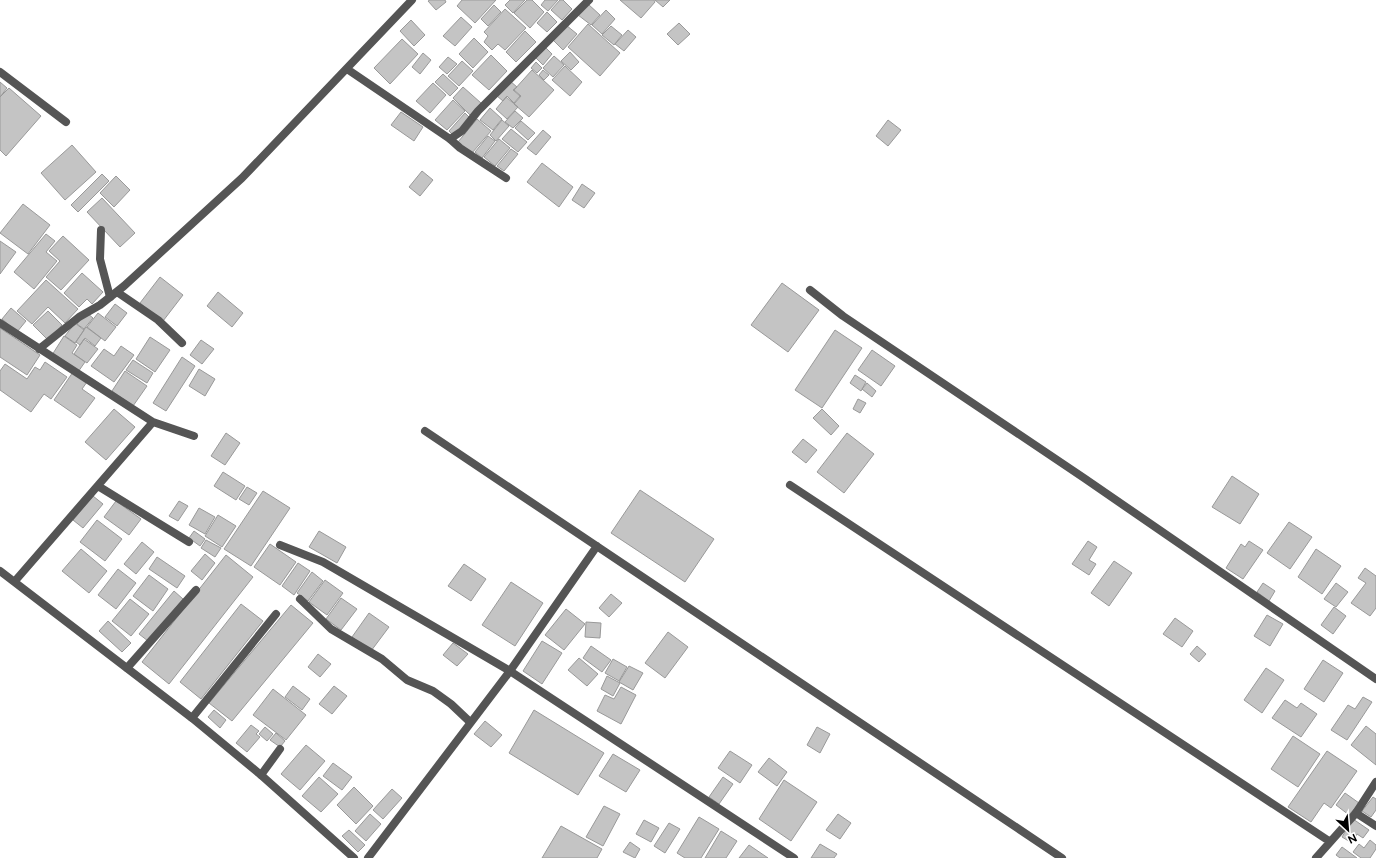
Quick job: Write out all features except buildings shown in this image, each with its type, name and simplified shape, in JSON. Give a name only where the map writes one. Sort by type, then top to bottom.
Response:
[{"type":"street","points":[[39,349],[79,317],[114,294],[242,178],[412,0]]},
{"type":"street","points":[[450,140],[462,131],[478,111],[589,0]]},
{"type":"street","points":[[347,69],[460,148],[506,178]]},
{"type":"street","points":[[0,72],[66,122]]},
{"type":"street","points":[[101,230],[100,260],[114,294],[158,320],[182,343]]},
{"type":"street","points":[[810,290],[843,316],[1084,478],[1376,679]]},
{"type":"street","points":[[0,323],[153,422],[194,436]]},
{"type":"street","points":[[15,581],[153,422]]},
{"type":"street","points":[[425,431],[1062,858]]},
{"type":"street","points":[[790,485],[1329,842]]},
{"type":"street","points":[[98,486],[189,542]]},
{"type":"street","points":[[280,545],[323,562],[510,671],[794,858]]},
{"type":"street","points":[[368,858],[510,671],[597,546]]},
{"type":"street","points":[[0,571],[192,718],[260,775],[354,858]]},
{"type":"street","points":[[127,668],[196,590]]},
{"type":"street","points":[[300,599],[331,629],[382,659],[408,680],[433,691],[451,704],[470,722]]},
{"type":"street","points":[[192,718],[276,614]]},
{"type":"street","points":[[260,775],[280,749]]},
{"type":"street","points":[[1319,857],[1329,842],[1356,813],[1376,782]]},
{"type":"street","points":[[1356,813],[1376,826]]}]
